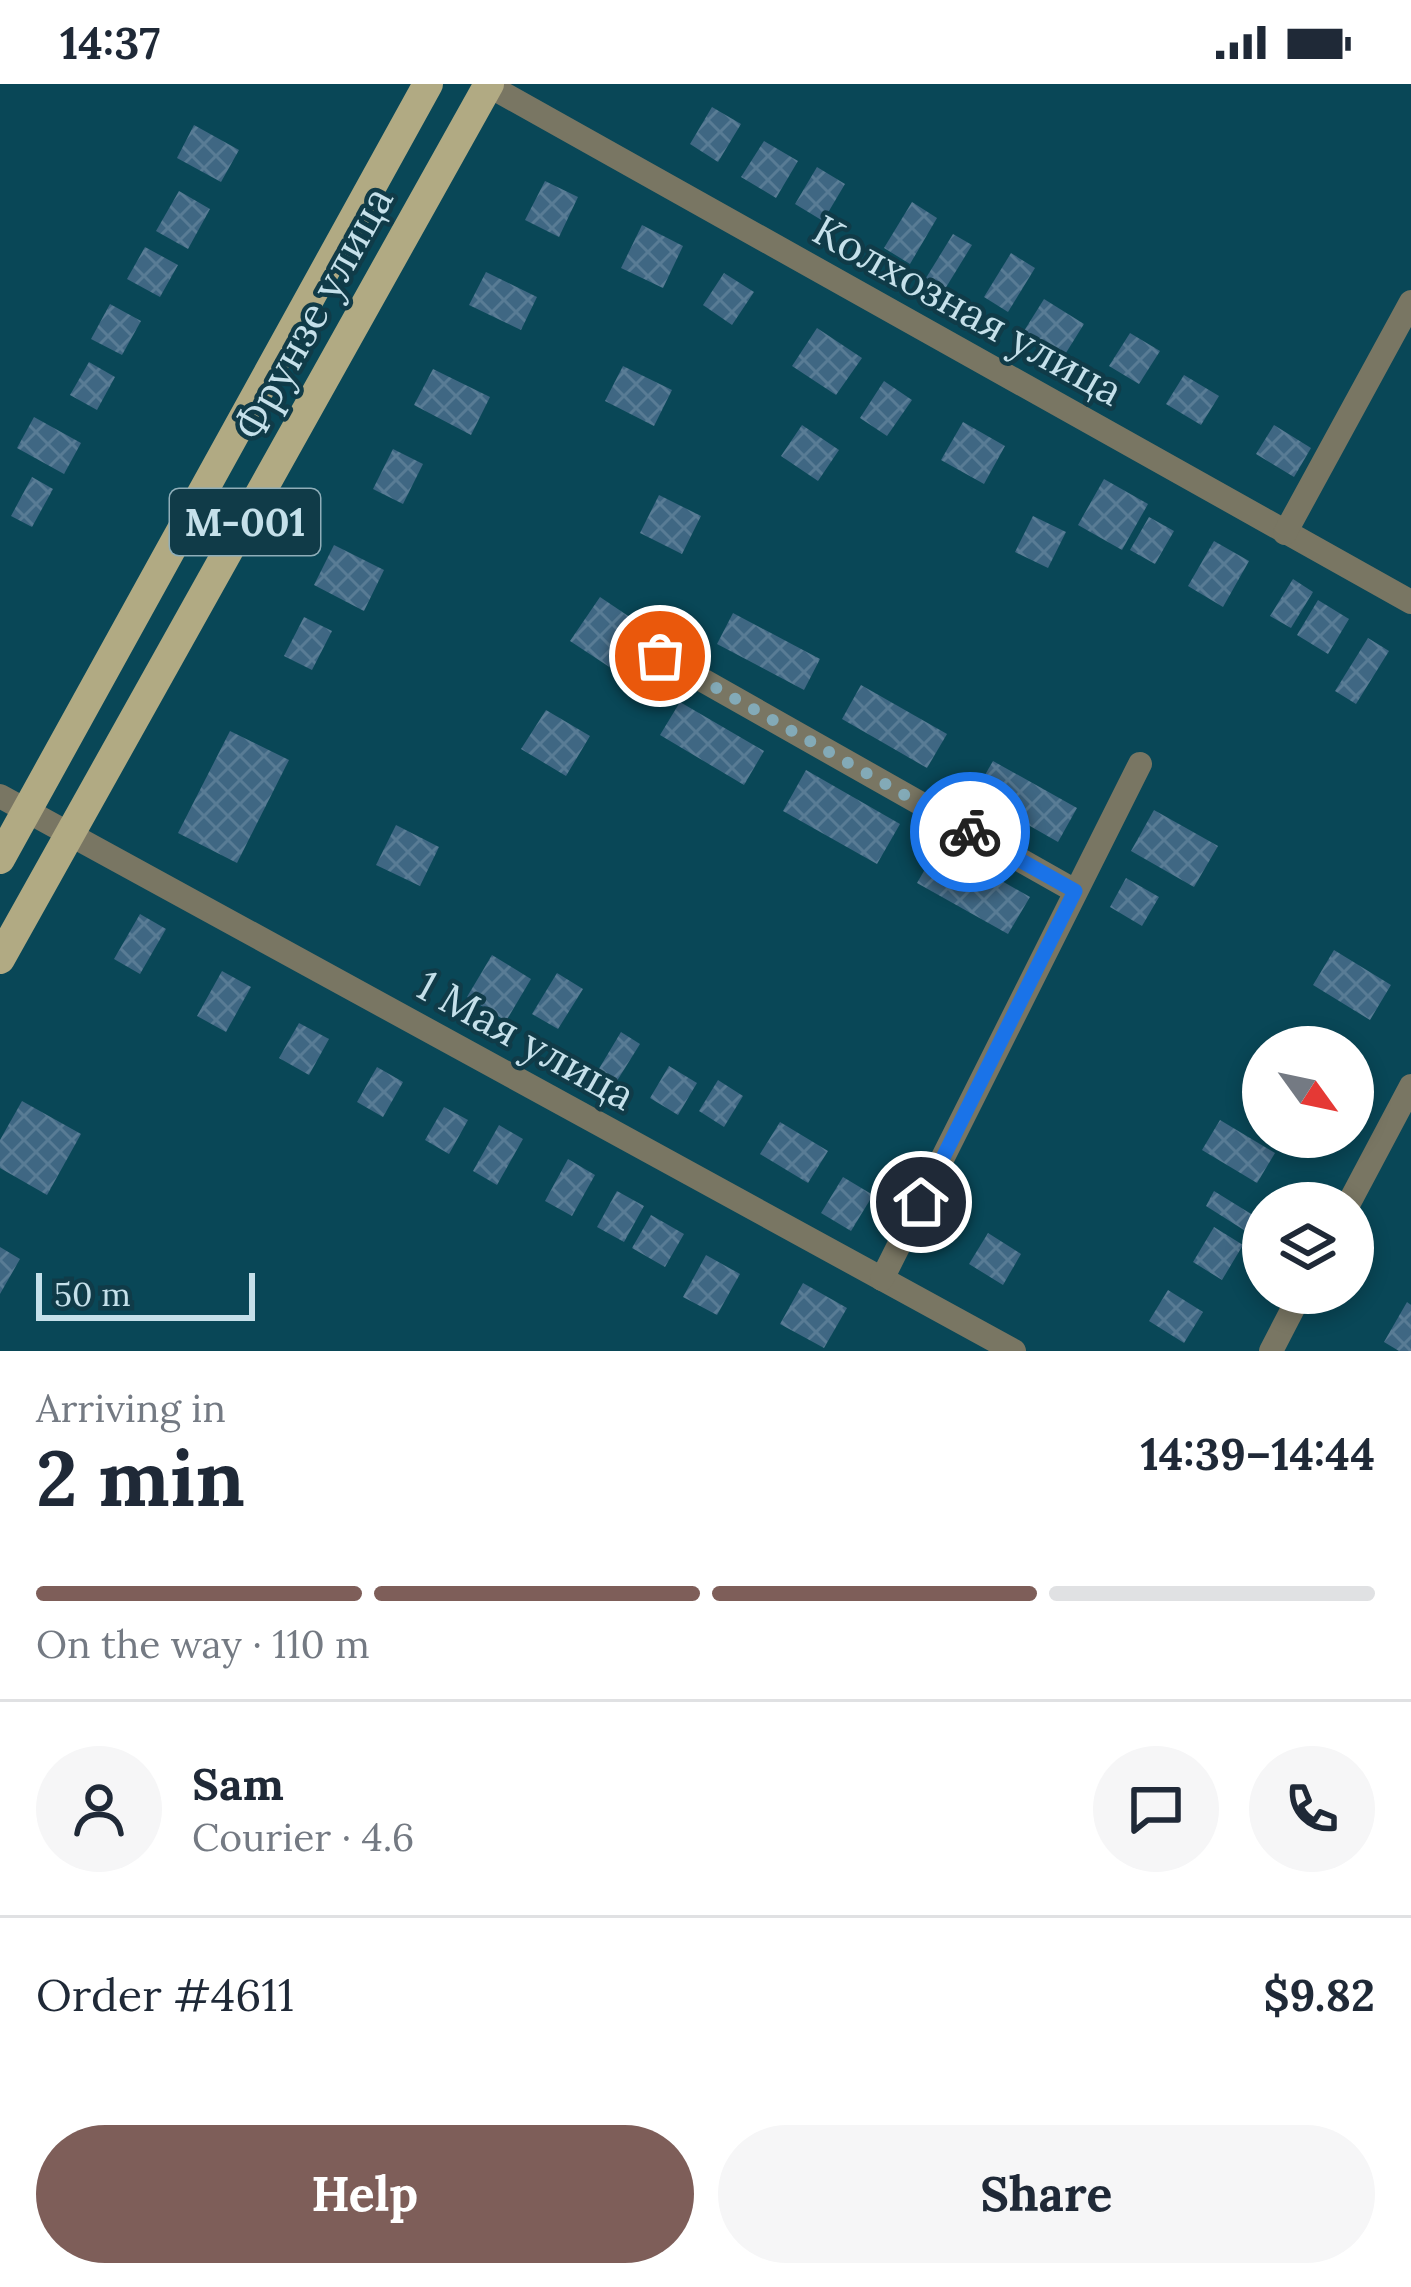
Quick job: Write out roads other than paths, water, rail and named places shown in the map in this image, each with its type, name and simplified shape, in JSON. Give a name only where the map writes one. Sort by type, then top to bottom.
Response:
[{"type":"main road","name":"Фрунзе улица","points":[[0,859],[14,804],[428,84]]},
{"type":"main road","name":"Фрунзе улица","points":[[0,959],[488,84]]},
{"type":"street","name":"Колхозная улица","points":[[488,84],[1411,602]]},
{"type":"street","points":[[1285,532],[1411,302]]},
{"type":"street","points":[[660,656],[1075,891]]},
{"type":"street","points":[[882,1279],[1140,764]]},
{"type":"street","name":"1 Мая улица","points":[[14,804],[1014,1351]]},
{"type":"street","points":[[1360,1182],[1411,1086]]},
{"type":"street","points":[[1271,1351],[1290,1314]]}]
